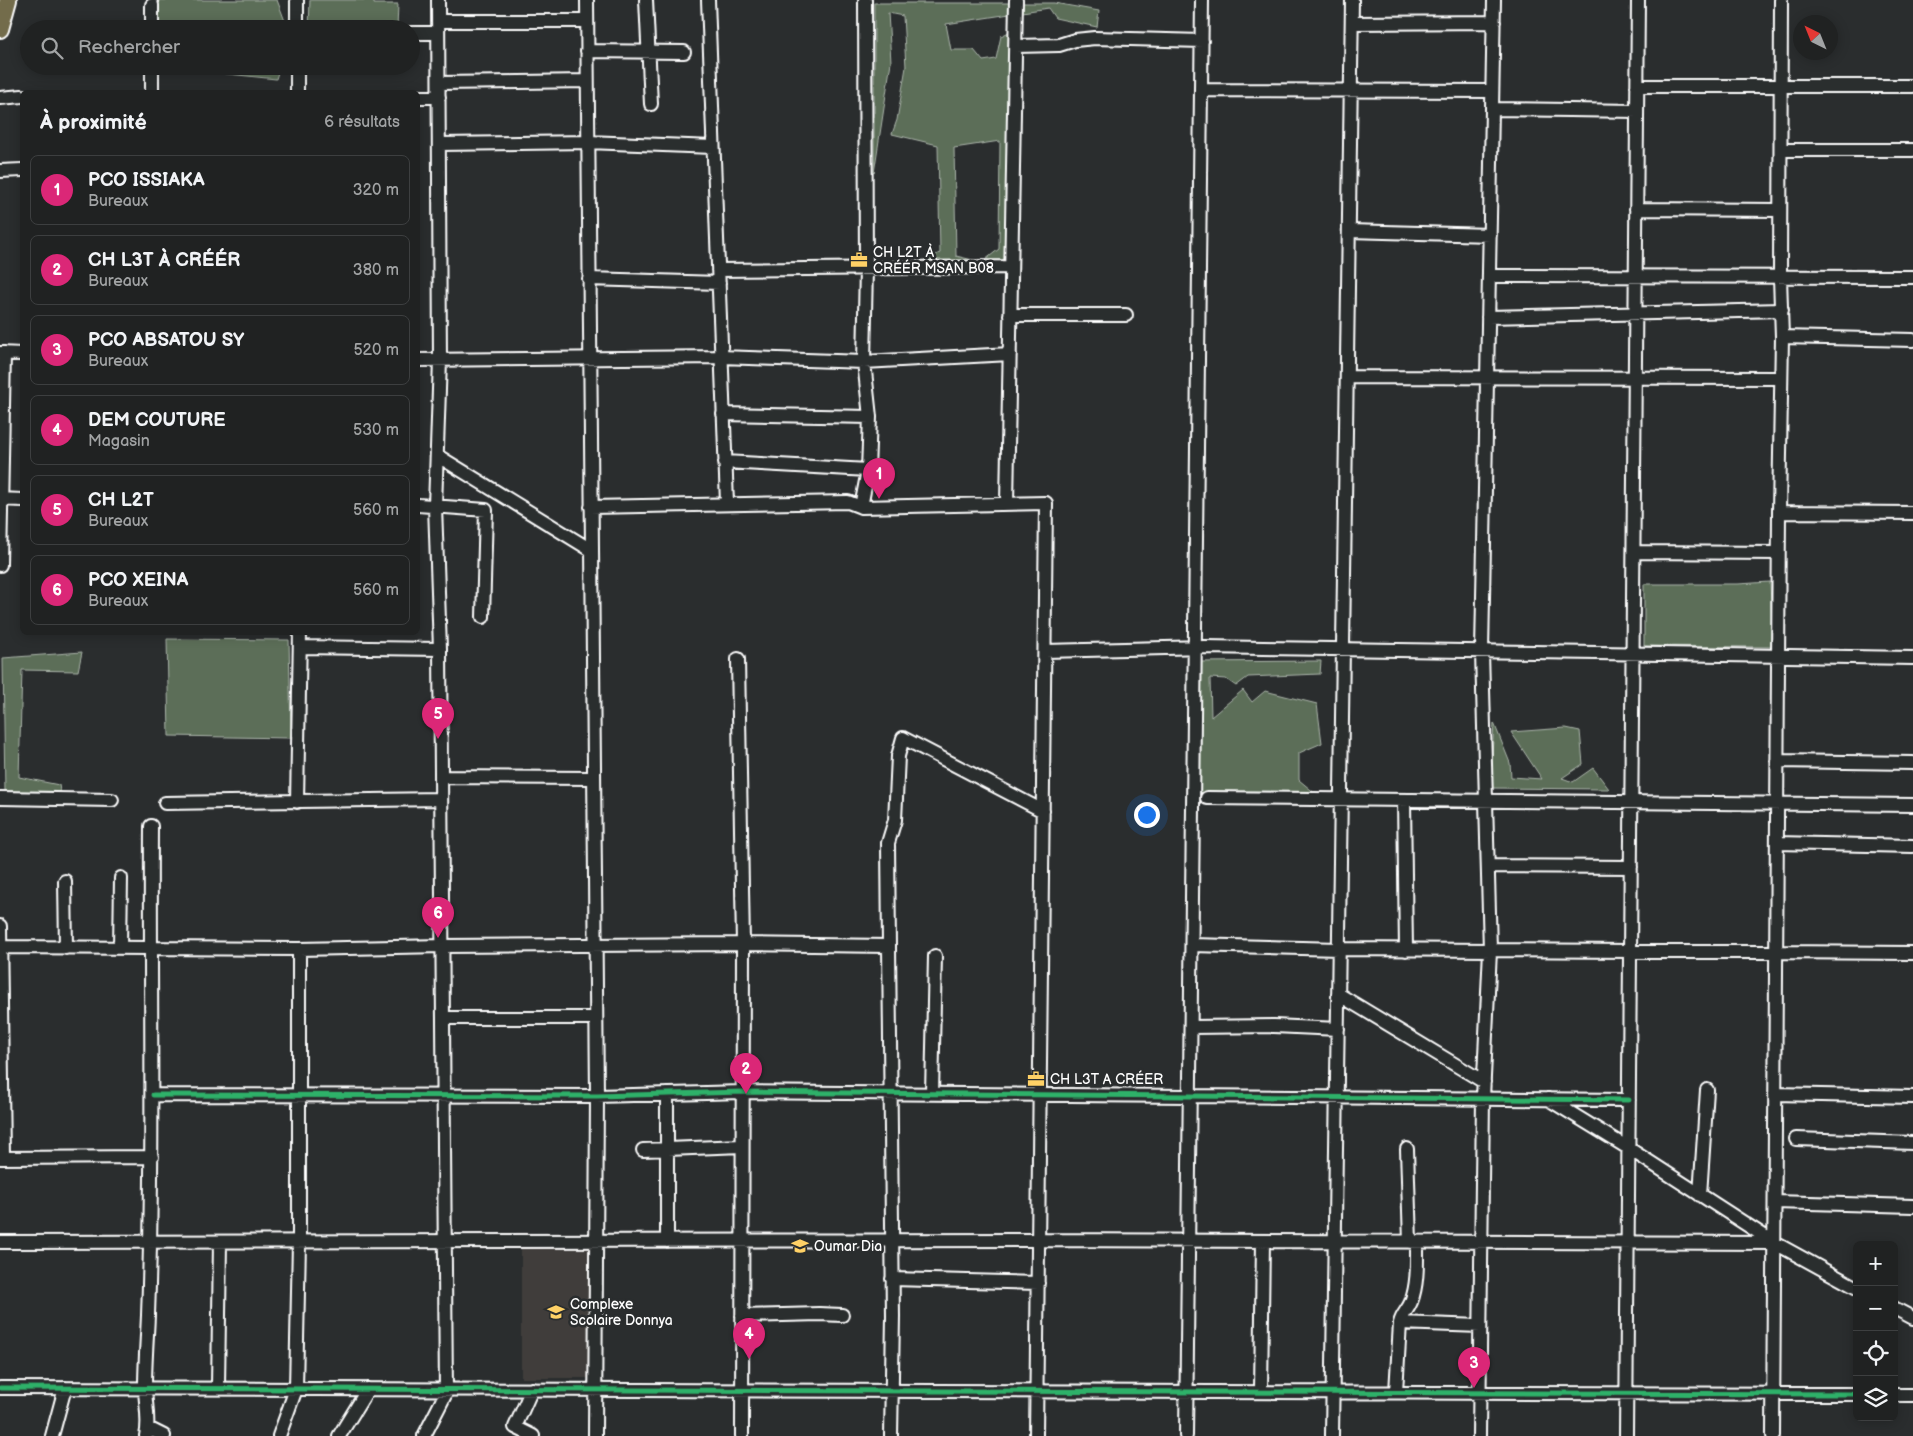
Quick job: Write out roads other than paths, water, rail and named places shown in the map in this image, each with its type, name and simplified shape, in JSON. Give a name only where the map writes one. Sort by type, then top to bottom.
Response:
[{"type":"main road","points":[[0,30],[8,0]]},
{"type":"street","points":[[297,0],[297,20]]},
{"type":"street","points":[[425,1435],[446,1393],[440,649],[435,506],[440,360],[438,0]]},
{"type":"street","points":[[587,0],[596,1018],[595,1436]]},
{"type":"street","points":[[646,0],[651,104]]},
{"type":"street","points":[[708,0],[727,503]]},
{"type":"street","points":[[861,507],[868,470],[870,417],[864,362],[866,268],[864,0]]},
{"type":"street","points":[[1007,504],[1016,0]]},
{"type":"street","points":[[1186,1436],[1202,0]]},
{"type":"street","points":[[1332,1436],[1352,0]]},
{"type":"street","points":[[1479,1436],[1483,1098],[1490,950],[1482,652],[1494,0]]},
{"type":"street","points":[[1626,1436],[1638,0]]},
{"type":"street","points":[[1774,1436],[1778,512],[1782,338],[1780,277],[1781,0]]},
{"type":"street","points":[[152,5],[152,20]]},
{"type":"street","points":[[420,31],[438,27],[587,22]]},
{"type":"street","points":[[1352,23],[1494,22]]},
{"type":"street","points":[[1016,46],[1059,45],[1075,40],[1095,38],[1202,41]]},
{"type":"street","points":[[587,51],[684,52]]},
{"type":"street","points":[[152,75],[152,90]]},
{"type":"street","points":[[296,90],[297,75]]},
{"type":"street","points":[[438,83],[588,81]]},
{"type":"street","points":[[1638,86],[1913,86]]},
{"type":"street","points":[[1201,90],[1492,92]]},
{"type":"street","points":[[0,98],[20,96]]},
{"type":"street","points":[[420,97],[439,97]]},
{"type":"street","points":[[1492,109],[1637,111]]},
{"type":"street","points":[[439,144],[588,142],[713,147]]},
{"type":"street","points":[[1781,150],[1913,150]]},
{"type":"street","points":[[0,171],[20,170]]},
{"type":"street","points":[[1636,209],[1780,210]]},
{"type":"street","points":[[1349,231],[1490,235]]},
{"type":"street","points":[[718,270],[1011,267]]},
{"type":"street","points":[[1489,276],[1913,277]]},
{"type":"street","points":[[589,279],[718,283]]},
{"type":"street","points":[[1488,317],[1782,310]]},
{"type":"street","points":[[1010,315],[1126,315]]},
{"type":"street","points":[[1782,338],[1913,340]]},
{"type":"street","points":[[0,565],[2,353],[20,354]]},
{"type":"street","points":[[420,360],[721,357],[864,362],[1010,354]]},
{"type":"street","points":[[1347,377],[1780,378]]},
{"type":"street","points":[[723,414],[870,417]]},
{"type":"street","points":[[438,456],[591,550]]},
{"type":"street","points":[[725,462],[868,470]]},
{"type":"street","points":[[1,499],[20,500]]},
{"type":"street","points":[[591,507],[727,503],[848,502],[861,507],[1046,503],[1036,1436]]},
{"type":"street","points":[[420,505],[486,510],[483,618]]},
{"type":"street","points":[[1778,512],[1913,513]]},
{"type":"street","points":[[1634,552],[1778,552]]},
{"type":"street","points":[[297,802],[300,635]]},
{"type":"street","points":[[300,646],[440,649]]},
{"type":"street","points":[[1045,651],[1195,648],[1913,658]]},
{"type":"street","points":[[738,660],[743,944],[742,1436]]},
{"type":"street","points":[[891,1436],[892,1241],[888,843],[895,820],[898,756],[904,738],[1042,812]]},
{"type":"street","points":[[1777,761],[1913,763]]},
{"type":"street","points":[[441,778],[594,778]]},
{"type":"street","points":[[0,798],[112,800]]},
{"type":"street","points":[[1207,798],[1913,805]]},
{"type":"street","points":[[165,803],[441,799]]},
{"type":"street","points":[[1404,800],[1406,950]]},
{"type":"street","points":[[151,826],[150,948],[153,1095],[151,1242],[145,1388],[147,1432],[164,1436]]},
{"type":"street","points":[[1777,843],[1913,846]]},
{"type":"street","points":[[1488,866],[1631,866]]},
{"type":"street","points":[[120,948],[121,878]]},
{"type":"street","points":[[65,881],[66,948]]},
{"type":"street","points":[[0,926],[2,1158],[152,1157]]},
{"type":"street","points":[[0,947],[299,949],[743,944],[889,946]]},
{"type":"street","points":[[1192,945],[1406,950],[1913,953]]},
{"type":"street","points":[[279,1436],[296,1389],[299,1242],[299,949]]},
{"type":"street","points":[[932,1094],[934,956]]},
{"type":"street","points":[[1338,994],[1484,1082]]},
{"type":"street","points":[[443,1018],[596,1018]]},
{"type":"street","points":[[1191,1027],[1274,1026],[1338,1029]]},
{"type":"street","points":[[1700,1195],[1707,1090]]},
{"type":"street","points":[[153,1095],[596,1096],[742,1092],[1629,1100]]},
{"type":"street","points":[[667,1094],[667,1241]]},
{"type":"street","points":[[1775,1094],[1913,1097]]},
{"type":"street","points":[[1548,1099],[1628,1148],[1774,1243],[1853,1286]]},
{"type":"street","points":[[1796,1140],[1913,1143]]},
{"type":"street","points":[[642,1150],[742,1146]]},
{"type":"street","points":[[1396,1392],[1400,1323],[1404,1312],[1410,1304],[1414,1289],[1407,1150]]},
{"type":"street","points":[[1775,1202],[1913,1206]]},
{"type":"street","points":[[0,1242],[1038,1240],[1774,1243]]},
{"type":"street","points":[[1262,1392],[1263,1241]]},
{"type":"street","points":[[218,1388],[220,1242]]},
{"type":"street","points":[[892,1279],[1038,1283]]},
{"type":"street","points":[[1898,1310],[1913,1318]]},
{"type":"street","points":[[742,1316],[842,1315]]},
{"type":"street","points":[[1400,1323],[1480,1326]]},
{"type":"street","points":[[0,1388],[1853,1394]]},
{"type":"street","points":[[52,1436],[65,1388]]},
{"type":"street","points":[[339,1436],[368,1389]]},
{"type":"street","points":[[532,1389],[514,1431],[533,1436]]},
{"type":"street","points":[[1898,1395],[1913,1395]]},
{"type":"place","name":"CH L2T À CRÉÉR MSAN B08","points":[[859,260]]},
{"type":"place","name":"PCO ISSIAKA","points":[[879,499]]},
{"type":"place","name":"CH L2T","points":[[438,739]]},
{"type":"place","name":"PCO XEINA","points":[[438,938]]},
{"type":"place","name":"CH L3T A CRÉER","points":[[1036,1079]]},
{"type":"place","name":"CH L3T À CRÉÉR","points":[[746,1094]]},
{"type":"place","name":"Oumar Dia","points":[[800,1246]]},
{"type":"place","name":"Complexe Scolaire Donnya","points":[[556,1312]]},
{"type":"place","name":"DEM COUTURE","points":[[749,1359]]},
{"type":"place","name":"PCO ABSATOU SY","points":[[1474,1388]]}]
